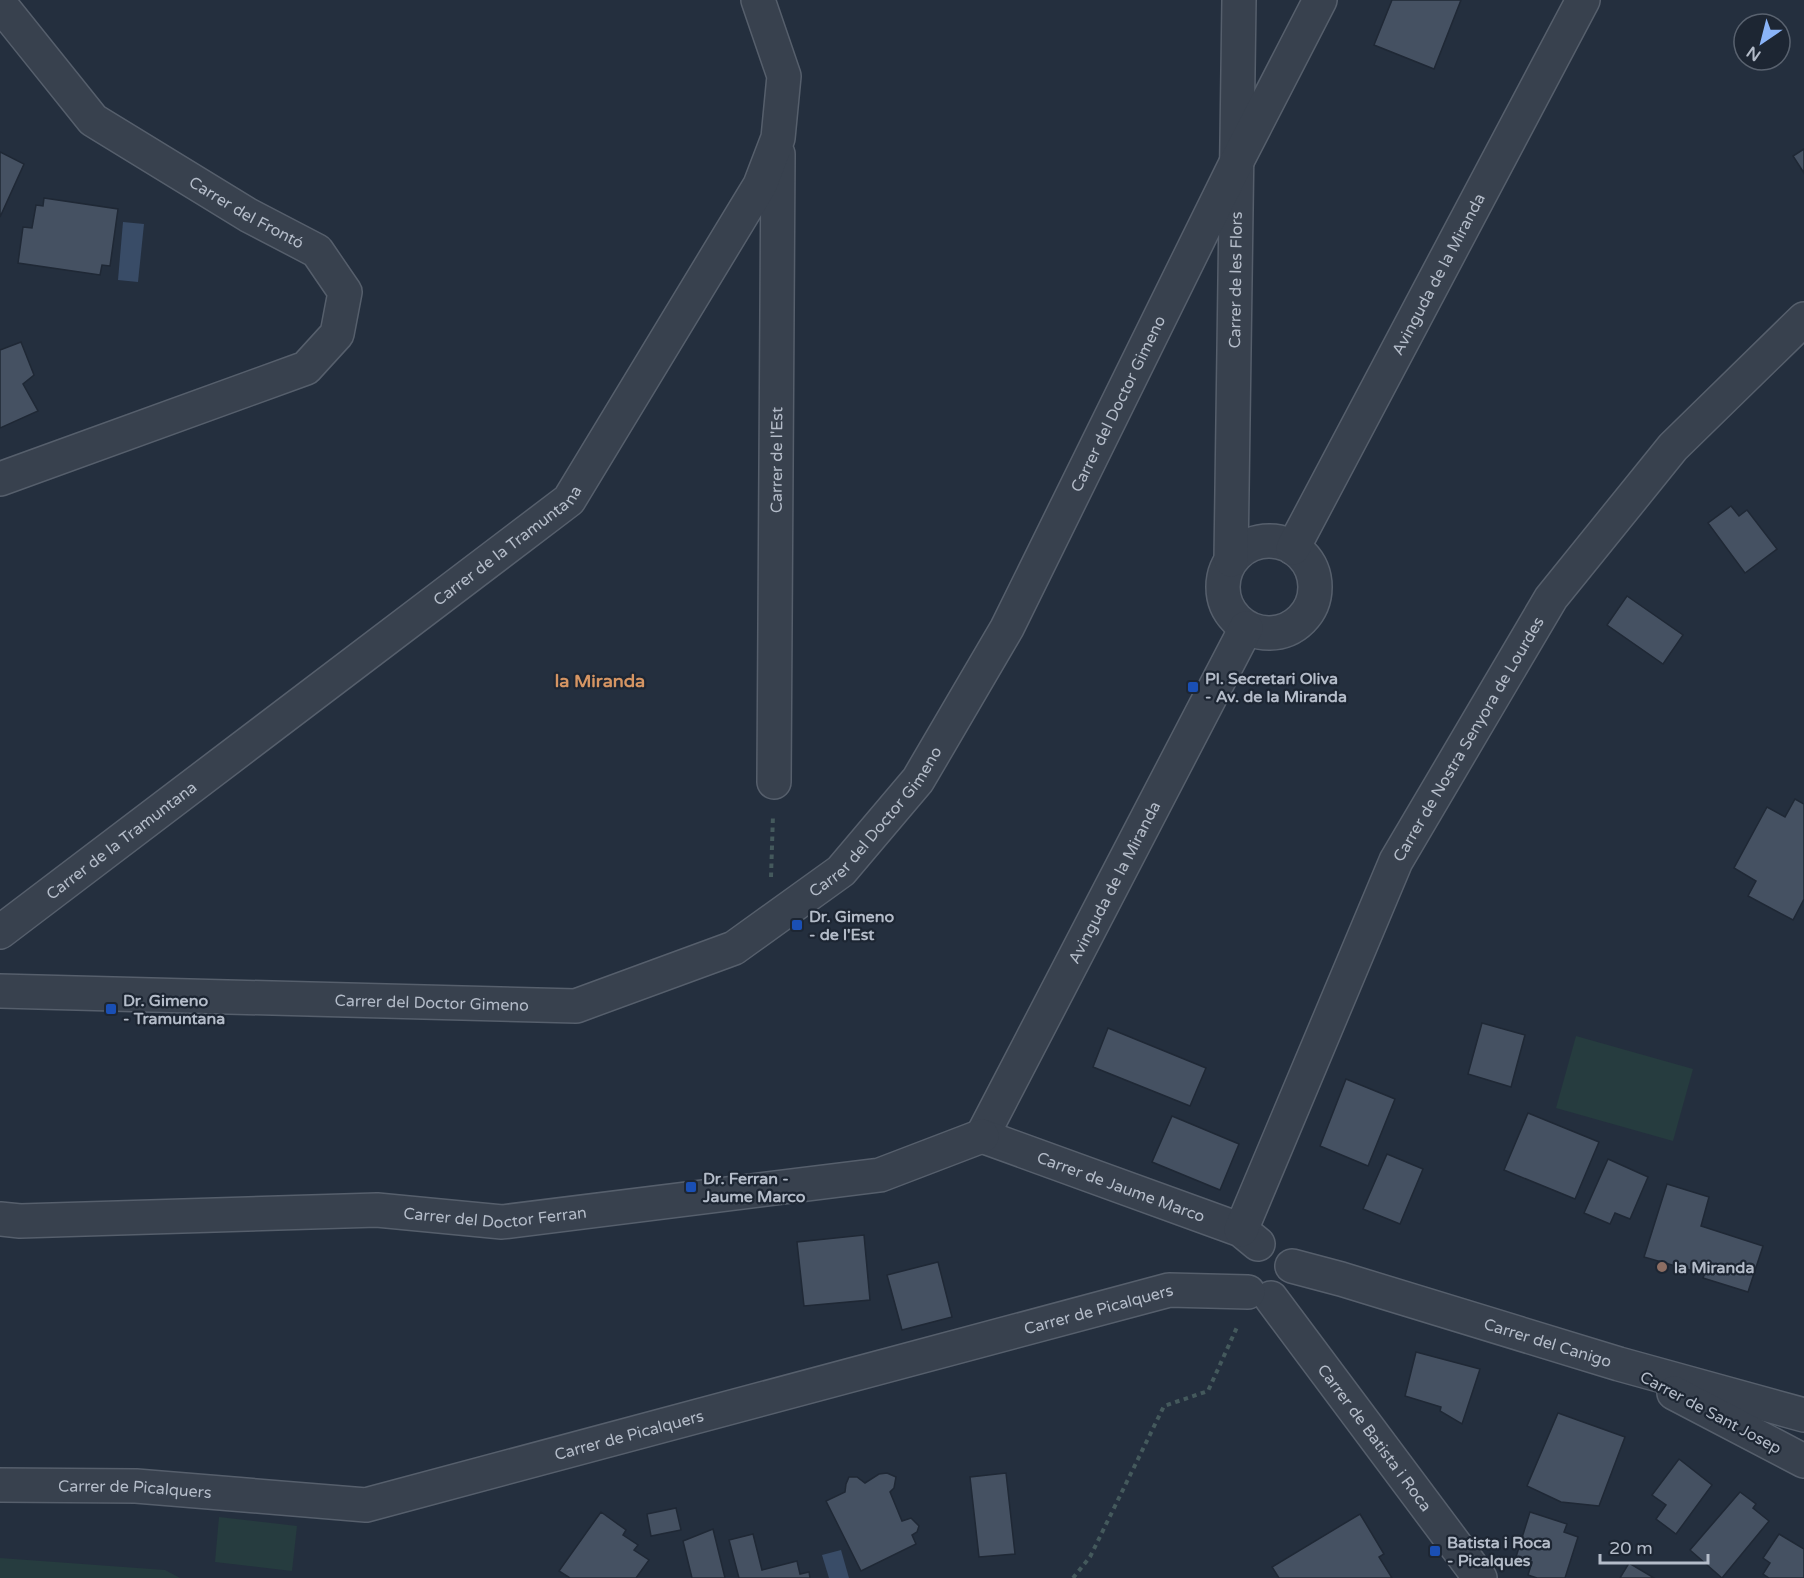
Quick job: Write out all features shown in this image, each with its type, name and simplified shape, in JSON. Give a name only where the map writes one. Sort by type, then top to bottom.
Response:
[{"type":"street","name":"Carrer de la Tramuntana","points":[[0,932],[568,500],[760,185],[778,138],[784,76],[758,0]]},
{"type":"street","name":"Carrer de les Flors","points":[[1231,560],[1239,0]]},
{"type":"street","name":"Carrer del Doctor Gimeno","points":[[0,990],[576,1006],[734,948],[841,871],[918,780],[1007,628],[1236,163],[1320,0]]},
{"type":"street","name":"Avinguda de la Miranda","points":[[1293,548],[1583,0]]},
{"type":"street","name":"Carrer del Frontó","points":[[0,4],[93,120],[248,215],[317,251],[345,292],[337,334],[306,368],[0,479]]},
{"type":"street","name":"Carrer de l'Est","points":[[774,782],[778,138]]},
{"type":"street","name":"Carrer de Nostra Senyora de Lourdes","points":[[1249,1237],[1396,861],[1551,598],[1673,447],[1804,319]]},
{"type":"street","points":[[1260,542],[1279,542],[1293,548],[1309,565],[1315,585],[1313,601],[1305,616],[1293,627],[1280,632],[1263,633],[1246,628],[1233,616],[1225,601],[1224,575],[1231,560],[1246,547],[1260,542]]},
{"type":"street","name":"Avinguda de la Miranda","points":[[982,1136],[1246,628]]},
{"type":"street","name":"Carrer de Jaume Marco","points":[[982,1136],[1249,1237]]},
{"type":"street","name":"Carrer del Doctor Ferran","points":[[0,1219],[20,1221],[377,1210],[502,1221],[880,1175],[982,1136]]},
{"type":"street","points":[[1249,1237],[1286,1252],[1292,1266],[1293,1274],[1288,1287],[1278,1295],[1257,1295],[1242,1286],[1239,1278],[1239,1261],[1244,1254],[1249,1237]]},
{"type":"street","name":"Carrer del Canigo","points":[[1292,1266],[1619,1364],[1804,1414]]},
{"type":"street","name":"Carrer de Picalquers","points":[[0,1485],[136,1486],[366,1505],[1169,1290],[1257,1295]]},
{"type":"street","name":"Carrer de Batista i Roca","points":[[1257,1295],[1480,1578]]},
{"type":"street","name":"Carrer de Sant Josep","points":[[1619,1364],[1804,1461]]},
{"type":"path","points":[[774,782],[778,917]]},
{"type":"path","points":[[1073,1578],[1090,1557],[1164,1406],[1208,1391],[1257,1295]]},
{"type":"green space","points":[[1576,1036],[1693,1069],[1673,1141],[1556,1108]]},
{"type":"green space","points":[[219,1517],[297,1526],[292,1571],[215,1562]]},
{"type":"green space","points":[[0,1558],[165,1570],[180,1578],[0,1578]]},
{"type":"water","points":[[123,222],[144,224],[138,282],[118,280]]},
{"type":"water","points":[[841,1550],[849,1578],[829,1578],[822,1555]]},
{"type":"building","points":[[1392,0],[1461,0],[1434,69],[1374,45]]},
{"type":"building","points":[[1804,149],[1804,173],[1793,156]]},
{"type":"building","points":[[0,152],[24,164],[0,217]]},
{"type":"building","points":[[44,198],[118,209],[110,266],[102,265],[100,275],[18,263],[23,227],[32,228],[36,205],[43,206]]},
{"type":"building","points":[[21,342],[34,375],[23,384],[38,411],[0,428],[0,350]]},
{"type":"building","points":[[1731,506],[1739,516],[1747,510],[1777,549],[1745,573],[1708,523]]},
{"type":"building","points":[[1627,596],[1683,635],[1663,664],[1607,625]]},
{"type":"building","points":[[1795,799],[1804,804],[1804,899],[1793,920],[1748,896],[1756,881],[1734,868],[1767,807],[1785,817]]},
{"type":"building","points":[[1482,1023],[1525,1035],[1511,1087],[1468,1074]]},
{"type":"building","points":[[1108,1028],[1206,1068],[1190,1106],[1093,1067]]},
{"type":"building","points":[[1346,1079],[1395,1099],[1368,1166],[1320,1146]]},
{"type":"building","points":[[1528,1113],[1599,1142],[1575,1199],[1504,1170]]},
{"type":"building","points":[[1172,1116],[1239,1144],[1220,1190],[1152,1162]]},
{"type":"building","points":[[1387,1154],[1423,1169],[1400,1224],[1363,1209]]},
{"type":"building","points":[[1608,1159],[1648,1177],[1630,1219],[1615,1213],[1610,1224],[1584,1213]]},
{"type":"building","points":[[1667,1184],[1709,1197],[1701,1226],[1763,1246],[1748,1292],[1703,1278],[1706,1270],[1694,1266],[1693,1271],[1644,1257]]},
{"type":"building","points":[[864,1235],[870,1300],[804,1306],[797,1242]]},
{"type":"building","points":[[938,1262],[952,1317],[902,1330],[887,1275]]},
{"type":"building","points":[[1416,1352],[1480,1369],[1462,1424],[1440,1411],[1441,1407],[1405,1396]]},
{"type":"building","points":[[1558,1413],[1625,1437],[1599,1506],[1561,1502],[1527,1486]]},
{"type":"building","points":[[1679,1459],[1712,1485],[1676,1534],[1656,1519],[1666,1505],[1652,1495]]},
{"type":"building","points":[[887,1473],[896,1477],[894,1488],[890,1492],[902,1521],[911,1518],[919,1526],[917,1532],[912,1535],[916,1544],[861,1571],[826,1501],[845,1492],[849,1477],[857,1477],[865,1483],[879,1474]]},
{"type":"building","points":[[1006,1473],[1015,1554],[979,1557],[970,1477]]},
{"type":"building","points":[[1740,1492],[1756,1504],[1753,1508],[1769,1521],[1722,1578],[1690,1550]]},
{"type":"building","points":[[676,1508],[681,1530],[651,1536],[647,1514]]},
{"type":"building","points":[[601,1512],[626,1530],[623,1535],[638,1545],[634,1550],[649,1560],[636,1578],[570,1578],[559,1571]]},
{"type":"building","points":[[1530,1512],[1567,1524],[1564,1532],[1578,1537],[1565,1578],[1537,1578],[1528,1575],[1532,1562],[1516,1557]]},
{"type":"building","points":[[1360,1514],[1384,1554],[1379,1557],[1392,1578],[1279,1578],[1272,1567]]},
{"type":"building","points":[[713,1529],[725,1578],[692,1578],[683,1541]]},
{"type":"building","points":[[753,1534],[762,1570],[797,1561],[800,1574],[809,1572],[810,1578],[739,1578],[729,1540]]},
{"type":"building","points":[[1779,1534],[1804,1549],[1804,1578],[1769,1578],[1763,1574],[1770,1563],[1763,1558]]},
{"type":"building","points":[[1629,1563],[1654,1578],[1620,1578]]},
{"type":"place","name":"Pl. Secretari Oliva - Av. de la Miranda","points":[[1193,687]]},
{"type":"place","name":"Dr. Gimeno - de l'Est","points":[[797,925]]},
{"type":"place","name":"Dr. Gimeno - Tramuntana","points":[[111,1009]]},
{"type":"place","name":"Dr. Ferran - Jaume Marco","points":[[691,1187]]},
{"type":"place","name":"la Miranda","points":[[1662,1267]]},
{"type":"place","name":"Batista i Roca - Picalques","points":[[1435,1551]]},
{"type":"district","name":"la Miranda","points":[[600,681]]}]
